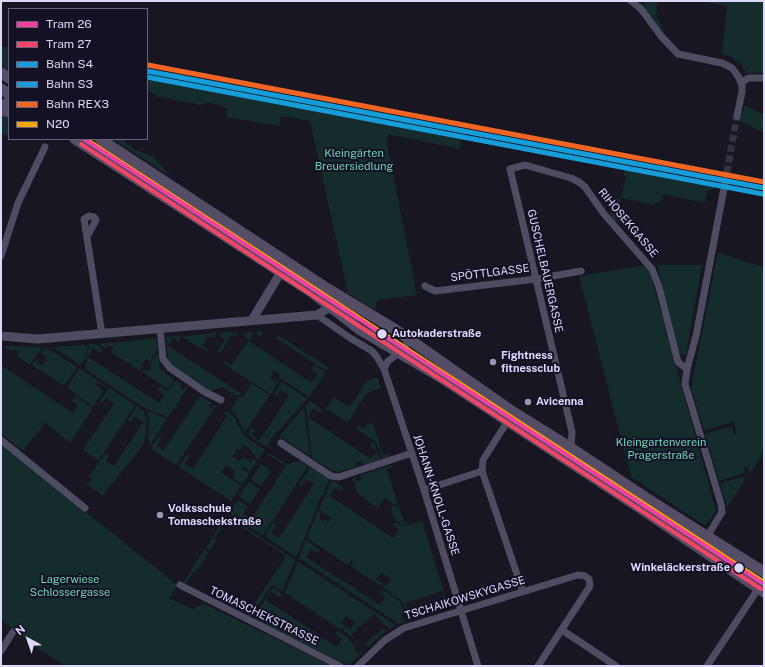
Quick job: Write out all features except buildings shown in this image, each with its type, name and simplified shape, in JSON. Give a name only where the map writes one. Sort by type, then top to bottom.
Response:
[{"type":"main road","points":[[77,140],[284,268],[338,295],[410,340],[513,412],[764,572]]},
{"type":"main road","points":[[101,140],[284,268],[330,307],[359,329],[442,378],[640,508],[698,548],[762,587]]},
{"type":"main road","points":[[698,548],[707,537]]},
{"type":"street","points":[[631,1],[641,9],[661,36],[678,54],[727,65],[735,72],[741,82],[742,92],[737,116]]},
{"type":"street","points":[[741,82],[749,78],[764,78]]},
{"type":"street","points":[[1,256],[18,203],[46,147]]},
{"type":"street","name":"RIHOSEKGASSE","points":[[510,169],[525,165],[571,178],[585,187],[604,214],[652,269],[659,287],[678,362],[687,368]]},
{"type":"street","name":"GUSCHELBAUERGASSE","points":[[510,169],[573,435],[571,448]]},
{"type":"street","points":[[707,537],[722,512],[722,508],[685,384],[687,368],[696,336],[725,183]]},
{"type":"street","points":[[87,237],[102,334]]},
{"type":"street","points":[[252,320],[284,268]]},
{"type":"street","name":"SPÖTTLGASSE","points":[[425,286],[435,291],[536,279],[581,271]]},
{"type":"street","points":[[1,336],[38,339],[317,315],[330,307],[338,295]]},
{"type":"street","name":"JOHANN-KNOLL-GASSE","points":[[317,315],[372,351],[384,369],[424,490],[478,666]]},
{"type":"street","points":[[160,329],[163,359],[170,368],[205,392],[221,400]]},
{"type":"street","points":[[384,369],[388,361],[399,353],[410,340]]},
{"type":"street","points":[[513,412],[483,460],[482,471],[523,592]]},
{"type":"street","points":[[1,440],[85,508]]},
{"type":"street","points":[[281,443],[331,476],[339,477],[412,453]]},
{"type":"street","points":[[424,490],[482,471]]},
{"type":"street","name":"TSCHAIKOWSKYGASSE","points":[[358,666],[385,640],[404,628],[461,612],[578,575],[585,576],[589,579],[590,586],[562,630]]},
{"type":"street","name":"TOMASCHEKSTRASSE","points":[[180,585],[340,666]]},
{"type":"street","points":[[706,666],[762,587]]},
{"type":"street","points":[[538,666],[562,630],[616,666]]},
{"type":"street","points":[[1,651],[13,632]]},
{"type":"green space","points":[[645,1],[658,1],[656,16],[664,32],[663,35],[644,9]]},
{"type":"green space","points":[[700,1],[764,1],[764,73],[747,73],[740,63],[730,56],[722,54],[727,6]]},
{"type":"green space","points":[[1,46],[8,47],[8,70],[1,65]]},
{"type":"green space","name":"Kleingärten Breuersiedlung","points":[[148,74],[431,128],[461,138],[460,149],[388,134],[387,144],[417,295],[378,300],[375,310],[348,293],[310,121],[281,116],[279,126],[226,117],[227,108],[208,102],[201,105],[159,97],[148,91]]},
{"type":"green space","points":[[745,105],[764,115],[764,133],[728,115],[741,117]]},
{"type":"green space","points":[[1,117],[8,117],[8,136],[1,134]]},
{"type":"green space","points":[[115,140],[123,140],[136,150],[153,156],[171,177]]},
{"type":"green space","points":[[625,169],[708,184],[718,183],[714,189],[707,191],[705,203],[663,194],[662,200],[653,204],[621,198],[626,177],[624,176]]},
{"type":"green space","points":[[605,199],[621,199],[615,224]]},
{"type":"green space","points":[[718,252],[764,267],[764,452],[750,474],[748,467],[744,468],[745,473],[719,481],[705,434],[732,427],[734,435],[737,434],[733,420],[730,423],[704,430],[691,388]]},
{"type":"green space","name":"Kleingartenverein Pragerstraße","points":[[646,265],[651,276],[716,511],[707,524],[704,525],[631,477],[579,276]]},
{"type":"green space","points":[[657,265],[702,265],[686,354],[679,354]]},
{"type":"green space","points":[[262,331],[263,333],[261,337],[254,332],[249,341],[312,383],[318,374],[312,370],[314,365],[325,372],[309,397],[279,378],[280,375],[274,370],[271,372],[273,374],[270,378],[276,382],[278,379],[279,381],[271,394],[224,364],[225,361],[231,365],[249,340],[242,333]]},
{"type":"green space","points":[[217,332],[213,338],[209,336],[202,346],[208,349],[207,352],[182,337]]},
{"type":"green space","points":[[221,332],[238,333],[236,337],[232,335],[220,353],[217,351],[225,340],[219,335]]},
{"type":"green space","points":[[179,336],[181,338],[179,342],[173,338],[168,346],[242,394],[237,396],[222,387],[210,391],[171,366],[168,360],[166,337]]},
{"type":"green space","points":[[279,336],[325,365],[328,368],[326,371],[277,339]]},
{"type":"green space","points":[[156,338],[158,350],[150,361],[147,359],[144,361],[140,371],[111,352],[114,348],[108,345],[106,349],[100,344]]},
{"type":"green space","points":[[89,344],[96,344],[103,349],[101,353],[93,348],[88,357],[159,403],[165,395],[157,390],[160,386],[168,391],[176,380],[182,384],[180,387],[184,390],[186,386],[188,387],[168,417],[146,409],[85,369]]},
{"type":"green space","points":[[88,345],[86,358],[80,365],[53,347]]},
{"type":"green space","points":[[3,346],[43,347],[30,365],[17,356],[19,352],[14,349],[12,352]]},
{"type":"green space","points":[[45,347],[77,367],[64,386],[32,365],[36,359],[38,360],[37,362],[42,365],[47,357],[41,353]]},
{"type":"green space","points":[[158,352],[160,369],[174,379],[168,389],[142,372],[144,369],[149,371],[151,367],[149,365]]},
{"type":"green space","points":[[1,365],[73,413],[78,405],[72,401],[75,396],[93,408],[70,443],[45,423],[23,451],[1,433]]},
{"type":"green space","points":[[79,368],[107,387],[106,388],[96,382],[95,384],[104,391],[93,406],[67,388]]},
{"type":"green space","points":[[377,377],[381,388],[367,393],[348,422],[326,409],[333,397],[350,407],[367,380]]},
{"type":"green space","points":[[282,382],[307,399],[271,439],[264,434],[289,395],[281,390],[277,396],[274,394]]},
{"type":"green space","points":[[251,383],[270,395],[245,432],[236,415],[231,410],[238,398],[244,396]]},
{"type":"green space","points":[[109,388],[135,405],[98,460],[83,450],[114,404],[106,398],[102,404],[100,401]]},
{"type":"green space","points":[[199,395],[211,402],[209,406],[212,408],[214,405],[216,406],[176,465],[154,451],[151,447],[159,436],[162,438],[156,446],[164,450]]},
{"type":"green space","points":[[310,401],[322,409],[320,413],[313,408],[308,417],[371,459],[377,451],[370,446],[374,442],[380,459],[363,465],[361,461],[355,463],[356,467],[338,472],[333,471],[312,458],[306,406]]},
{"type":"green space","points":[[137,406],[144,412],[147,421],[145,440],[142,447],[102,496],[85,482],[86,481],[89,483],[92,479],[89,476],[105,454],[110,454],[106,461],[114,466],[143,422],[135,417],[131,422],[128,419]]},
{"type":"green space","points":[[304,408],[310,456],[279,436]]},
{"type":"green space","points":[[146,410],[167,419],[150,445],[148,437],[149,418]]},
{"type":"green space","points":[[228,412],[234,417],[244,436],[265,450],[258,460],[255,457],[256,455],[251,452],[252,450],[244,445],[240,451],[238,449],[233,456],[240,461],[243,457],[251,462],[254,459],[257,461],[250,472],[244,466],[241,469],[250,473],[242,484],[234,479],[233,475],[235,471],[227,465],[221,472],[241,486],[231,501],[179,467],[187,455],[190,456],[185,464],[193,469],[227,416],[223,413]]},
{"type":"green space","points":[[373,423],[383,455],[388,454],[389,457],[383,459],[376,442],[356,429],[359,425],[364,429],[367,424]]},
{"type":"green space","points":[[252,427],[255,429],[252,435],[259,440],[263,435],[271,440],[268,445],[265,446],[248,435]]},
{"type":"green space","name":"Lagerwiese Schlossergasse","points":[[1,444],[176,584],[177,587],[169,598],[192,609],[204,604],[332,666],[65,666],[39,649],[1,620]]},
{"type":"green space","points":[[268,453],[287,464],[300,461],[308,466],[262,535],[231,514],[230,510],[238,500],[248,506],[243,514],[251,519],[286,466],[267,454]]},
{"type":"green space","points":[[260,464],[271,471],[261,486],[251,479]]},
{"type":"green space","points":[[392,465],[392,467],[387,469],[398,505],[390,503],[391,502],[385,498],[378,508],[358,494],[352,478],[354,477],[356,481],[362,479],[360,475]]},
{"type":"green space","points":[[310,467],[329,479],[296,557],[265,536],[274,523],[276,525],[271,533],[279,538],[314,484],[306,479],[301,487],[299,485]]},
{"type":"green space","points":[[743,477],[745,480],[727,507],[720,484]]},
{"type":"green space","points":[[331,481],[344,488],[342,492],[335,488],[330,496],[393,538],[399,530],[393,525],[394,522],[404,526],[422,521],[449,608],[448,609],[442,591],[405,603],[411,620],[410,621],[402,601],[383,588],[384,584],[387,586],[391,579],[381,573],[376,579],[383,583],[381,586],[351,567],[353,559],[348,565],[307,538],[318,511],[321,513],[319,516],[320,519],[323,521],[325,520],[328,522],[331,518],[319,510]]},
{"type":"green space","points":[[249,482],[260,489],[250,504],[239,496]]},
{"type":"green space","points":[[391,505],[399,507],[404,522],[411,522],[403,525],[393,518]]},
{"type":"green space","points":[[229,516],[295,560],[283,591],[272,585],[250,617],[247,615],[286,556],[229,518],[214,539],[216,541],[210,551],[206,548],[226,517]]},
{"type":"green space","points":[[306,540],[320,550],[318,553],[311,549],[306,557],[380,605],[385,597],[379,593],[382,590],[385,591],[399,601],[405,613],[401,615],[403,621],[406,619],[407,621],[399,624],[299,558]]},
{"type":"green space","points":[[204,550],[209,552],[186,584],[189,586],[188,587],[183,583]]},
{"type":"green space","points":[[297,561],[395,626],[389,629],[374,614],[351,635],[364,651],[348,634],[343,631],[346,626],[351,629],[355,622],[346,616],[341,623],[345,626],[341,630],[285,593],[297,565]]},
{"type":"green space","points":[[274,588],[281,593],[280,596],[279,597],[271,592],[266,600],[337,647],[342,639],[335,634],[338,631],[346,636],[356,647],[354,649],[358,654],[361,651],[362,653],[348,665],[253,619],[271,590]]},
{"type":"green space","points":[[379,625],[386,631],[368,647],[365,644],[382,629]]},
{"type":"tunnel","points":[[725,183],[737,116]]},
{"type":"tram line","name":"26","points":[[86,140],[764,584]]},
{"type":"tram line","name":"27","points":[[81,144],[761,589]]},
{"type":"rail line","name":"REX3","points":[[148,65],[764,182]]},
{"type":"rail line","name":"S4","points":[[148,71],[764,188]]},
{"type":"rail line","name":"S3","points":[[148,77],[763,194]]},
{"type":"transit line","name":"N20","points":[[88,140],[764,582]]},
{"type":"place","name":"Autokaderstraße","points":[[382,334]]},
{"type":"place","name":"Fightness fitnessclub","points":[[493,362]]},
{"type":"place","name":"Avicenna","points":[[528,402]]},
{"type":"place","name":"Volksschule Tomaschekstraße","points":[[160,515]]},
{"type":"place","name":"Winkeläckerstraße","points":[[739,568]]}]
